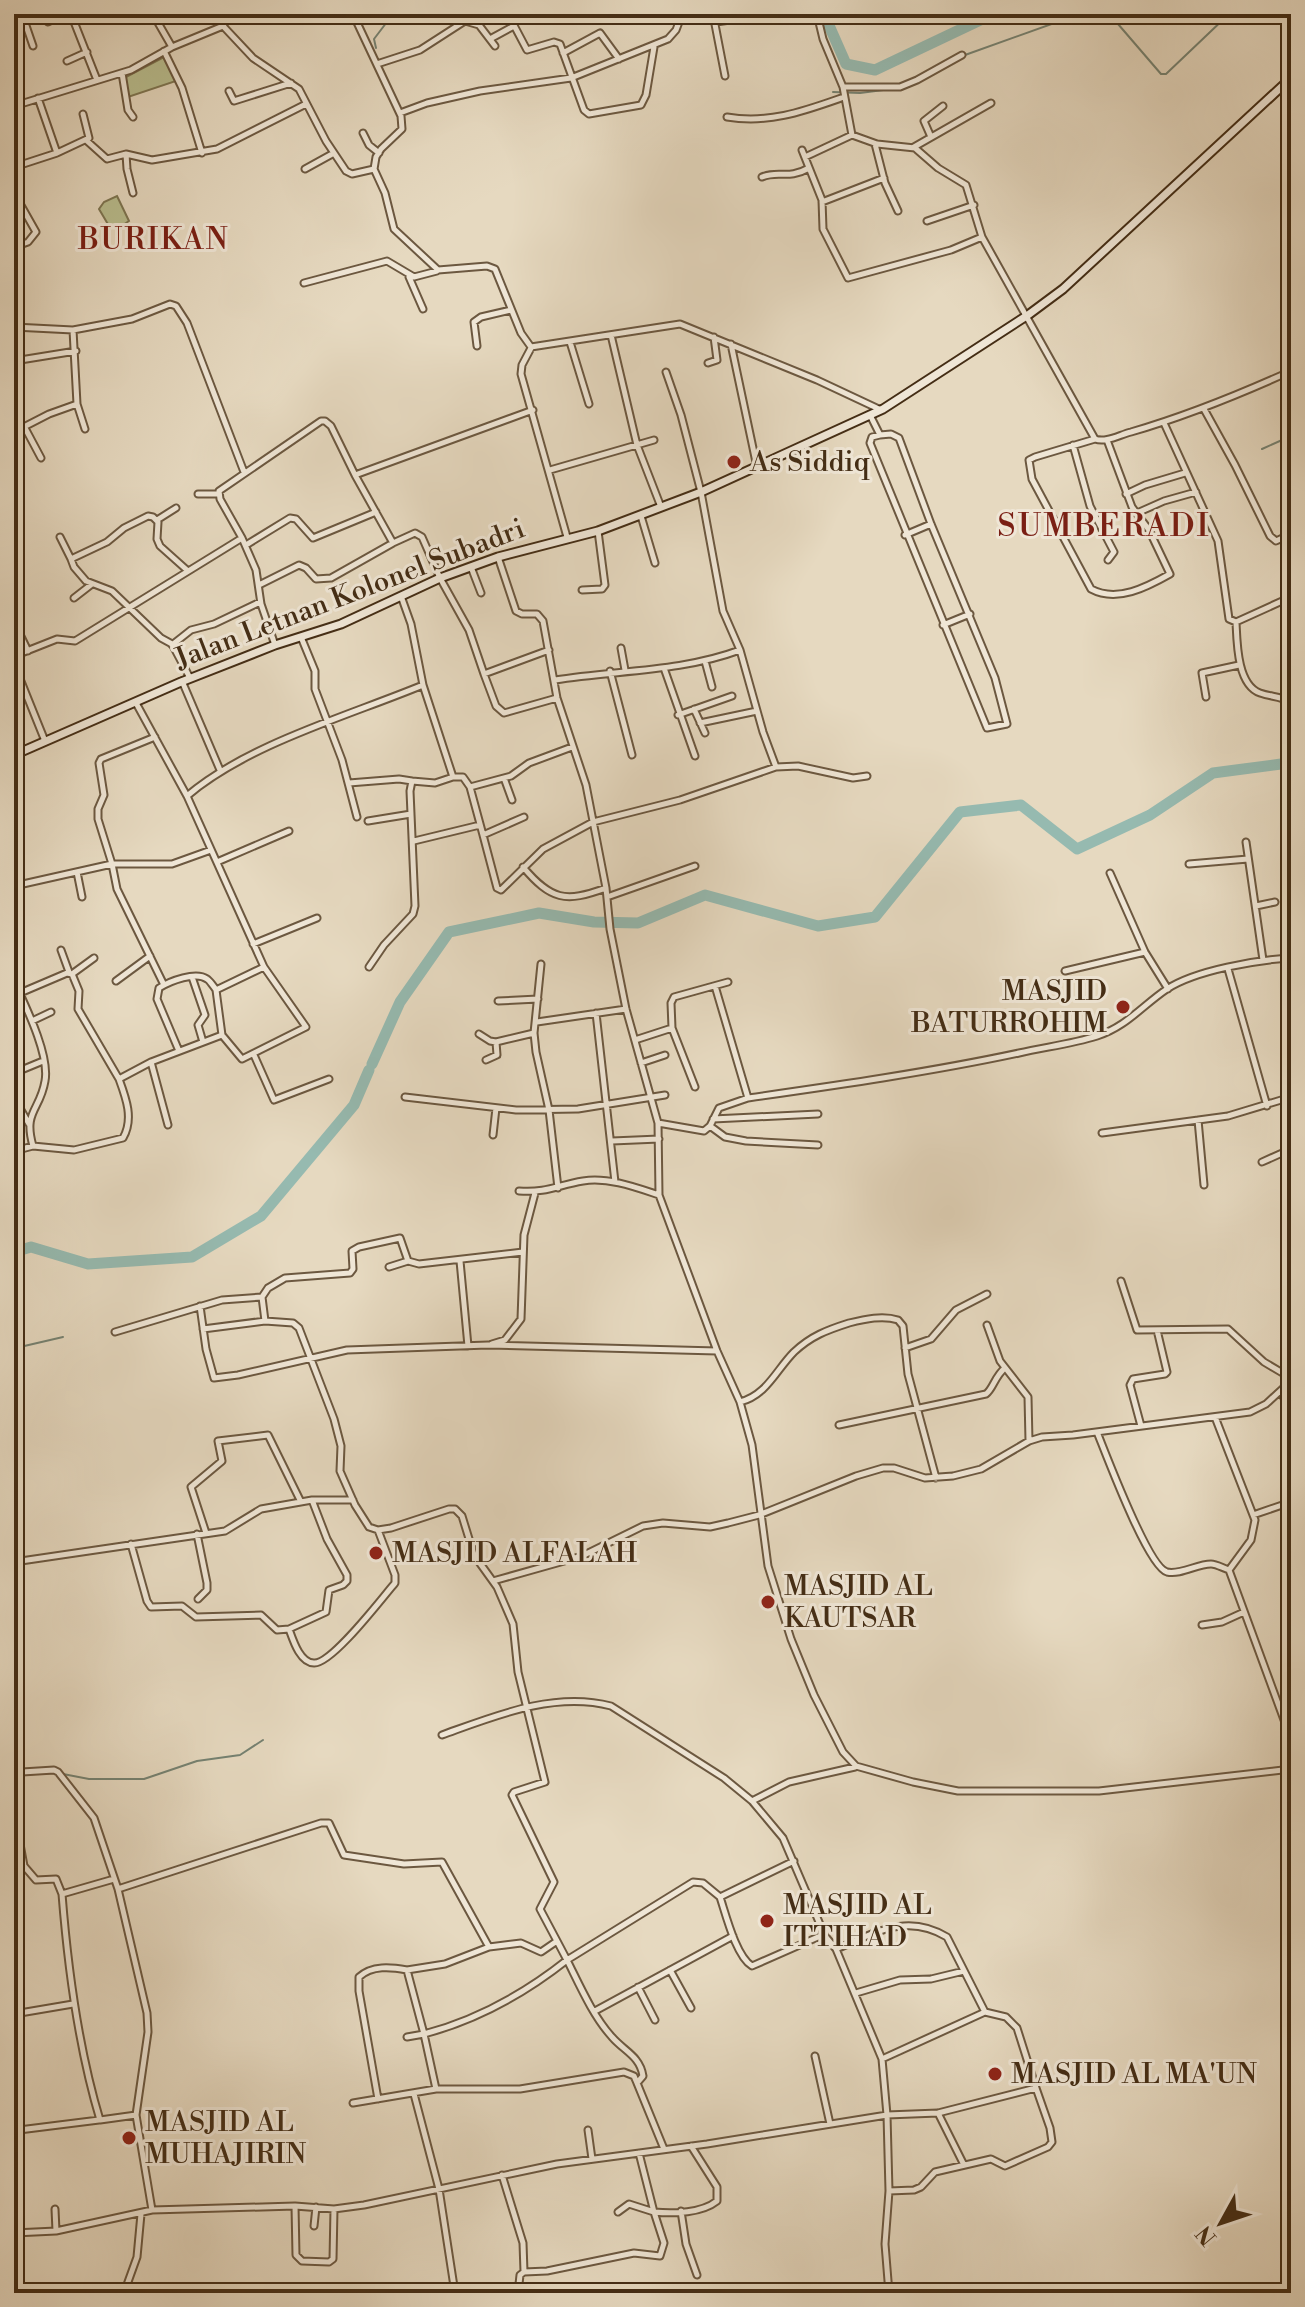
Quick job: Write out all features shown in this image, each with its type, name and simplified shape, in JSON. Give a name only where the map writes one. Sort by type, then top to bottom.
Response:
[{"type":"main road","name":"Jalan Letnan Kolonel Subadri","points":[[14,755],[186,680],[275,645],[341,624],[440,578],[498,557],[598,531],[662,509],[881,410],[1063,289],[1291,78]]},
{"type":"street","points":[[22,14],[33,46]]},
{"type":"street","points":[[48,22],[64,14]]},
{"type":"street","points":[[71,14],[97,80]]},
{"type":"street","points":[[153,14],[172,47]]},
{"type":"street","points":[[14,106],[122,73],[172,47],[223,26],[230,14]]},
{"type":"street","points":[[353,14],[400,113],[402,129],[379,153],[374,169],[385,193],[396,233],[438,270]]},
{"type":"street","points":[[377,64],[408,56],[461,22],[483,14]]},
{"type":"street","points":[[508,14],[527,50],[558,42],[584,110],[589,114],[638,106],[646,95],[654,47]]},
{"type":"street","points":[[400,113],[427,103],[480,91],[571,78],[668,39],[676,30],[682,14]]},
{"type":"street","points":[[713,14],[725,76]]},
{"type":"street","points":[[716,22],[772,14]]},
{"type":"street","points":[[817,14],[843,92],[852,135]]},
{"type":"street","points":[[470,21],[484,29],[495,46]]},
{"type":"street","points":[[223,26],[253,58],[299,89],[346,171],[352,174],[374,169]]},
{"type":"street","points":[[490,39],[514,26]]},
{"type":"street","points":[[563,53],[600,33],[619,59]]},
{"type":"street","points":[[164,51],[182,88],[202,153]]},
{"type":"street","points":[[67,61],[87,52]]},
{"type":"street","points":[[727,117],[748,121],[777,119],[843,92],[900,87],[962,55]]},
{"type":"street","points":[[122,73],[128,110],[133,117]]},
{"type":"street","points":[[229,91],[234,101],[292,83]]},
{"type":"street","points":[[38,98],[57,153]]},
{"type":"street","points":[[913,148],[991,103]]},
{"type":"street","points":[[87,141],[107,159],[126,154],[146,161],[202,153],[217,149],[306,104]]},
{"type":"street","points":[[931,137],[924,121],[943,106]]},
{"type":"street","points":[[83,114],[89,133],[87,141]]},
{"type":"street","points":[[363,133],[369,145],[379,153]]},
{"type":"street","points":[[982,237],[951,250],[848,278],[823,229],[822,202],[804,153],[852,135],[875,144],[913,148],[966,185],[982,237],[1095,439]]},
{"type":"street","points":[[14,167],[87,141]]},
{"type":"street","points":[[875,144],[884,178],[898,211]]},
{"type":"street","points":[[305,169],[334,153]]},
{"type":"street","points":[[126,154],[133,193]]},
{"type":"street","points":[[762,177],[769,174],[785,177],[809,168]]},
{"type":"street","points":[[822,202],[884,178]]},
{"type":"street","points":[[14,193],[36,232],[28,242],[14,247]]},
{"type":"street","points":[[927,221],[974,205]]},
{"type":"street","points":[[304,283],[392,262],[408,276],[423,309]]},
{"type":"street","points":[[408,276],[438,270],[492,267],[498,273],[521,333],[531,347]]},
{"type":"street","points":[[14,327],[73,330],[132,319],[170,304],[176,306],[187,323],[244,472]]},
{"type":"street","points":[[477,346],[473,325],[477,319],[511,310]]},
{"type":"street","points":[[531,347],[680,324],[881,410]]},
{"type":"street","points":[[73,330],[77,404],[85,429]]},
{"type":"street","points":[[611,335],[637,445],[662,509]]},
{"type":"street","points":[[708,363],[717,360],[714,337]]},
{"type":"street","points":[[570,342],[589,404]]},
{"type":"street","points":[[731,344],[757,467]]},
{"type":"street","points":[[531,347],[521,374],[567,537]]},
{"type":"street","points":[[14,361],[76,351]]},
{"type":"street","points":[[1107,440],[1126,494],[1149,530],[1170,574],[1140,590],[1104,593],[1091,589],[1028,467],[1029,460],[1073,445],[1095,439],[1107,440],[1164,423],[1291,371]]},
{"type":"street","points":[[666,372],[701,492],[724,616],[740,650],[776,767]]},
{"type":"street","points":[[14,432],[77,404]]},
{"type":"street","points":[[1204,409],[1270,536],[1276,541],[1291,534]]},
{"type":"street","points":[[355,475],[533,410]]},
{"type":"street","points":[[870,415],[880,435]]},
{"type":"street","points":[[218,494],[244,472],[325,421],[331,426],[393,543]]},
{"type":"street","points":[[1164,423],[1218,541],[1229,619],[1236,622],[1291,599]]},
{"type":"street","points":[[25,428],[41,458]]},
{"type":"street","points":[[891,434],[899,438],[995,678],[1007,724],[987,728],[905,535],[887,480],[870,443],[872,437],[880,435],[891,434]]},
{"type":"street","points":[[550,470],[654,440]]},
{"type":"street","points":[[1073,445],[1090,506],[1114,552],[1108,560]]},
{"type":"street","points":[[1126,494],[1186,473]]},
{"type":"street","points":[[1137,513],[1196,492]]},
{"type":"street","points":[[198,494],[218,494]]},
{"type":"street","points":[[218,494],[246,545],[259,585],[260,602],[275,645]]},
{"type":"street","points":[[157,520],[176,508]]},
{"type":"street","points":[[246,545],[290,518],[299,521],[313,538],[376,512]]},
{"type":"street","points":[[71,559],[107,542],[129,525],[148,516],[157,520],[159,525],[157,539],[160,546],[188,571]]},
{"type":"street","points":[[641,516],[655,563]]},
{"type":"street","points":[[905,535],[931,524]]},
{"type":"street","points":[[582,590],[602,589],[605,585],[598,531]]},
{"type":"street","points":[[259,585],[299,565],[303,565],[316,579],[331,578],[415,533],[421,536],[470,632],[496,706],[504,713],[557,698]]},
{"type":"street","points":[[60,537],[78,573],[92,584],[106,587],[172,645],[220,770]]},
{"type":"street","points":[[14,656],[57,639],[75,641],[242,538]]},
{"type":"street","points":[[498,557],[516,611],[540,616],[557,698],[586,785],[626,1009],[658,1123],[659,1195],[717,1351],[740,1402],[752,1445],[768,1566],[791,1639],[825,1718],[843,1752],[856,1766]]},
{"type":"street","points":[[471,567],[481,593]]},
{"type":"street","points":[[74,598],[92,584]]},
{"type":"street","points":[[401,596],[411,624],[423,685],[453,777]]},
{"type":"street","points":[[172,645],[191,630],[209,626],[260,602]]},
{"type":"street","points":[[943,625],[970,614]]},
{"type":"street","points":[[14,622],[28,651]]},
{"type":"street","points":[[1236,622],[1239,665],[1256,691],[1291,702]]},
{"type":"street","points":[[301,637],[315,671],[315,689],[329,722],[357,817]]},
{"type":"street","points":[[621,648],[625,670]]},
{"type":"street","points":[[484,674],[549,650]]},
{"type":"street","points":[[555,680],[610,671],[664,668],[705,661],[740,650]]},
{"type":"street","points":[[705,661],[712,687]]},
{"type":"street","points":[[14,664],[46,742]]},
{"type":"street","points":[[1206,697],[1202,673],[1239,665]]},
{"type":"street","points":[[664,668],[678,715],[695,756]]},
{"type":"street","points":[[610,671],[632,755]]},
{"type":"street","points":[[187,796],[220,770],[423,685]]},
{"type":"street","points":[[678,715],[732,696]]},
{"type":"street","points":[[136,703],[187,796],[264,967],[306,1027],[241,1059],[222,1035],[216,990],[205,977],[192,977],[164,985],[157,992],[157,999],[179,1051]]},
{"type":"street","points":[[694,709],[705,733]]},
{"type":"street","points":[[700,723],[757,711]]},
{"type":"street","points":[[155,737],[99,761],[104,795],[98,809],[98,819],[119,896],[164,985]]},
{"type":"street","points":[[470,787],[504,778],[529,763],[572,747]]},
{"type":"street","points":[[349,783],[399,779],[435,783],[463,777],[470,787],[497,888],[505,889],[543,849],[593,822],[680,800],[776,767],[798,766],[853,778],[867,776]]},
{"type":"street","points":[[504,778],[512,800]]},
{"type":"street","points":[[369,967],[384,945],[413,914],[416,898],[412,781]]},
{"type":"street","points":[[368,821],[411,814]]},
{"type":"street","points":[[483,835],[524,817]]},
{"type":"street","points":[[414,841],[480,825]]},
{"type":"street","points":[[217,862],[289,831]]},
{"type":"street","points":[[1246,842],[1263,960]]},
{"type":"street","points":[[14,886],[112,864],[172,864],[211,850]]},
{"type":"street","points":[[1189,864],[1248,859]]},
{"type":"street","points":[[607,897],[695,866]]},
{"type":"street","points":[[523,867],[549,893],[583,896],[606,888]]},
{"type":"street","points":[[77,872],[82,897]]},
{"type":"street","points":[[1110,873],[1145,952],[1168,989]]},
{"type":"street","points":[[1256,906],[1275,902]]},
{"type":"street","points":[[253,944],[317,918]]},
{"type":"street","points":[[14,1151],[33,1146],[74,1150],[123,1138],[126,1133],[128,1106],[119,1079],[78,1009],[79,991],[61,950]]},
{"type":"street","points":[[1065,971],[1145,952]]},
{"type":"street","points":[[116,981],[150,956]]},
{"type":"street","points":[[20,993],[71,973],[94,958]]},
{"type":"street","points":[[658,1123],[704,1131],[719,1108],[748,1098],[990,1059],[1094,1037],[1111,1031],[1168,989],[1198,975],[1263,960],[1291,958]]},
{"type":"street","points":[[541,964],[534,1033],[549,1110],[558,1188]]},
{"type":"street","points":[[216,990],[264,967]]},
{"type":"street","points":[[1228,969],[1267,1106]]},
{"type":"street","points":[[192,977],[205,1015],[198,1025],[203,1042]]},
{"type":"street","points":[[14,981],[32,1021],[43,1061],[45,1082],[29,1124]]},
{"type":"street","points":[[695,1087],[672,1028],[673,999],[728,982]]},
{"type":"street","points":[[715,986],[748,1098]]},
{"type":"street","points":[[498,1001],[538,999]]},
{"type":"street","points":[[537,1022],[626,1009]]},
{"type":"street","points":[[32,1021],[51,1012]]},
{"type":"street","points":[[596,1013],[615,1182]]},
{"type":"street","points":[[635,1040],[672,1028]]},
{"type":"street","points":[[479,1034],[496,1042],[534,1033]]},
{"type":"street","points":[[119,1079],[151,1062],[222,1035]]},
{"type":"street","points":[[486,1060],[497,1055],[496,1042]]},
{"type":"street","points":[[254,1055],[274,1100],[329,1079]]},
{"type":"street","points":[[641,1063],[665,1055]]},
{"type":"street","points":[[14,1073],[43,1061]]},
{"type":"street","points":[[151,1062],[168,1125]]},
{"type":"street","points":[[405,1097],[496,1108],[549,1110],[665,1095]]},
{"type":"street","points":[[1102,1133],[1228,1116],[1291,1097]]},
{"type":"street","points":[[14,1098],[29,1124],[33,1146]]},
{"type":"street","points":[[493,1135],[496,1108]]},
{"type":"street","points":[[713,1119],[818,1114]]},
{"type":"street","points":[[1198,1120],[1204,1185]]},
{"type":"street","points":[[710,1126],[723,1132],[725,1137],[746,1141],[818,1145]]},
{"type":"street","points":[[612,1141],[659,1139]]},
{"type":"street","points":[[1262,1162],[1291,1149]]},
{"type":"street","points":[[519,1191],[535,1193],[587,1180],[615,1182],[659,1195]]},
{"type":"street","points":[[488,1345],[505,1340],[521,1319],[524,1235],[535,1193]]},
{"type":"street","points":[[265,1321],[262,1297],[268,1288],[285,1278],[350,1273],[353,1269],[352,1251],[395,1238],[403,1241],[408,1261]]},
{"type":"street","points":[[389,1267],[408,1261],[419,1264],[460,1261],[523,1252]]},
{"type":"street","points":[[460,1261],[468,1346]]},
{"type":"street","points":[[493,1581],[582,1556],[643,1526],[663,1523],[710,1527],[759,1515],[883,1468],[894,1468],[925,1478],[964,1474],[981,1469],[1029,1441],[1042,1437],[1250,1412],[1266,1404],[1291,1380],[1264,1362],[1228,1329],[1140,1330],[1134,1326],[1121,1281]]},
{"type":"street","points":[[905,1348],[931,1339],[956,1310],[987,1294]]},
{"type":"street","points":[[115,1332],[222,1300],[262,1297]]},
{"type":"street","points":[[200,1306],[214,1378],[312,1360],[347,1350],[488,1345],[717,1351]]},
{"type":"street","points":[[740,1402],[759,1394],[812,1337],[825,1330],[867,1319],[893,1318],[903,1324],[908,1374],[936,1478]]},
{"type":"street","points":[[203,1329],[265,1321],[293,1323],[299,1328],[334,1419],[341,1446],[340,1471],[369,1527],[378,1530],[455,1509],[462,1516],[474,1555],[493,1581],[513,1624],[518,1672],[545,1782],[512,1795],[554,1882],[540,1910],[611,2036],[637,2060],[643,2073],[637,2083]]},
{"type":"street","points":[[987,1325],[1005,1368],[1028,1397],[1029,1441]]},
{"type":"street","points":[[1141,1426],[1131,1382],[1167,1372],[1157,1330]]},
{"type":"street","points":[[839,1425],[986,1394],[997,1374],[1005,1368]]},
{"type":"street","points":[[1281,1391],[1291,1415]]},
{"type":"street","points":[[1215,1417],[1253,1515],[1254,1534],[1229,1570]]},
{"type":"street","points":[[1097,1432],[1137,1528],[1161,1569],[1168,1573],[1212,1564],[1229,1570]]},
{"type":"street","points":[[206,1533],[191,1487],[222,1462],[218,1441],[268,1435],[301,1502]]},
{"type":"street","points":[[14,1562],[225,1531],[261,1509],[312,1500],[353,1500]]},
{"type":"street","points":[[131,1544],[150,1605],[160,1609],[182,1606],[196,1617],[261,1615],[277,1630],[289,1629],[326,1612],[329,1590],[347,1581],[312,1500]]},
{"type":"street","points":[[1253,1515],[1291,1502]]},
{"type":"street","points":[[289,1629],[296,1647],[306,1660],[313,1663],[322,1661],[336,1651],[395,1583],[395,1575],[378,1530]]},
{"type":"street","points":[[197,1534],[207,1583],[207,1590],[198,1599]]},
{"type":"street","points":[[1229,1570],[1291,1739]]},
{"type":"street","points":[[1202,1625],[1222,1622],[1244,1612]]},
{"type":"street","points":[[442,1735],[527,1707],[593,1701],[611,1706],[724,1778],[752,1801],[783,1838],[825,1936],[836,1949],[856,1993],[882,2059],[887,2115],[889,2191],[885,2244],[889,2293]]},
{"type":"street","points":[[14,1762],[22,1772],[54,1770],[64,1777],[91,1811],[118,1889],[147,2013],[148,2032],[136,2115],[152,2210]]},
{"type":"street","points":[[752,1801],[789,1782],[856,1766],[958,1791],[1099,1791],[1291,1769]]},
{"type":"street","points":[[118,1889],[329,1823],[344,1855],[388,1862],[445,1864],[489,1947]]},
{"type":"street","points":[[18,1833],[24,1866],[36,1880],[56,1879],[62,1894],[73,2004],[100,2120]]},
{"type":"street","points":[[720,1897],[794,1861]]},
{"type":"street","points":[[14,1866],[24,1866]]},
{"type":"street","points":[[62,1894],[114,1879]]},
{"type":"street","points":[[407,2037],[463,2023],[501,2004],[693,1882],[703,1883],[720,1897],[733,1936],[747,1963],[752,1966],[825,1936]]},
{"type":"street","points":[[836,1949],[887,1927],[927,1929],[947,1937],[985,2012]]},
{"type":"street","points":[[595,2011],[733,1936]]},
{"type":"street","points":[[378,2099],[359,1977],[380,1968],[407,1970],[445,1964],[489,1947],[521,1943],[541,1952],[557,1941]]},
{"type":"street","points":[[407,1970],[436,2089]]},
{"type":"street","points":[[670,1970],[691,2008]]},
{"type":"street","points":[[856,1993],[900,1980],[931,1979],[964,1971]]},
{"type":"street","points":[[638,1987],[655,2020]]},
{"type":"street","points":[[14,2014],[73,2004]]},
{"type":"street","points":[[882,2059],[985,2012],[1006,2017],[1017,2028],[1052,2142],[1048,2147],[1005,2166],[991,2159],[935,2172],[914,2190],[889,2191]]},
{"type":"street","points":[[815,2056],[830,2124]]},
{"type":"street","points":[[353,2103],[436,2089],[520,2089],[624,2072],[634,2076],[664,2149]]},
{"type":"street","points":[[14,2233],[56,2231],[152,2210],[295,2206],[334,2209],[592,2159],[887,2115],[938,2113],[1036,2088]]},
{"type":"street","points":[[414,2094],[439,2189],[455,2293]]},
{"type":"street","points":[[14,2096],[19,2130],[136,2115]]},
{"type":"street","points":[[938,2113],[964,2165]]},
{"type":"street","points":[[588,2130],[592,2159]]},
{"type":"street","points":[[618,2212],[629,2204],[654,2212],[708,2207],[717,2201],[714,2181],[691,2146]]},
{"type":"street","points":[[518,2293],[520,2275],[524,2272],[547,2271],[634,2253],[660,2256],[664,2243],[639,2153]]},
{"type":"street","points":[[502,2175],[523,2243],[524,2272]]},
{"type":"street","points":[[295,2206],[296,2255],[302,2261],[332,2260],[334,2209]]},
{"type":"street","points":[[314,2226],[316,2207]]},
{"type":"street","points":[[55,2209],[56,2231]]},
{"type":"street","points":[[681,2211],[686,2244],[697,2275]]},
{"type":"street","points":[[124,2293],[137,2257],[141,2214]]},
{"type":"green space","points":[[164,57],[176,81],[128,97],[124,78]]},
{"type":"green space","points":[[117,196],[129,221],[117,229],[109,226],[99,209],[104,202]]},
{"type":"waterway","points":[[376,48],[374,39],[393,14]]},
{"type":"waterway","points":[[824,14],[846,64],[875,70],[993,14]]},
{"type":"waterway","points":[[965,55],[1074,16],[1118,24],[1161,74],[1166,74],[1229,14]]},
{"type":"waterway","points":[[833,92],[891,89]]},
{"type":"waterway","points":[[1262,449],[1291,436]]},
{"type":"waterway","points":[[372,1064],[400,1002],[449,932],[539,913],[594,922],[638,923],[705,895],[818,926],[875,917],[960,812],[1021,805],[1077,849],[1150,815],[1213,773],[1291,765]]},
{"type":"waterway","points":[[14,1252],[31,1247],[88,1264],[192,1257],[261,1216],[354,1105],[369,1070]]},
{"type":"waterway","points":[[20,1347],[63,1337]]},
{"type":"waterway","points":[[63,1774],[89,1779],[144,1779],[197,1761],[240,1755],[263,1740]]},
{"type":"waterway","points":[[14,1775],[57,1773]]},
{"type":"place","name":"As Siddiq","points":[[734,462]]},
{"type":"place","name":"MASJID BATURROHIM","points":[[1123,1007]]},
{"type":"place","name":"MASJID ALFALAH","points":[[376,1553]]},
{"type":"place","name":"MASJID AL KAUTSAR","points":[[768,1602]]},
{"type":"place","name":"MASJID AL ITTIHAD","points":[[767,1921]]},
{"type":"place","name":"MASJID AL MA'UN","points":[[995,2074]]},
{"type":"place","name":"MASJID AL MUHAJIRIN","points":[[129,2138]]},
{"type":"district","name":"BURIKAN","points":[[154,240]]},
{"type":"district","name":"SUMBERADI","points":[[1104,526]]}]
